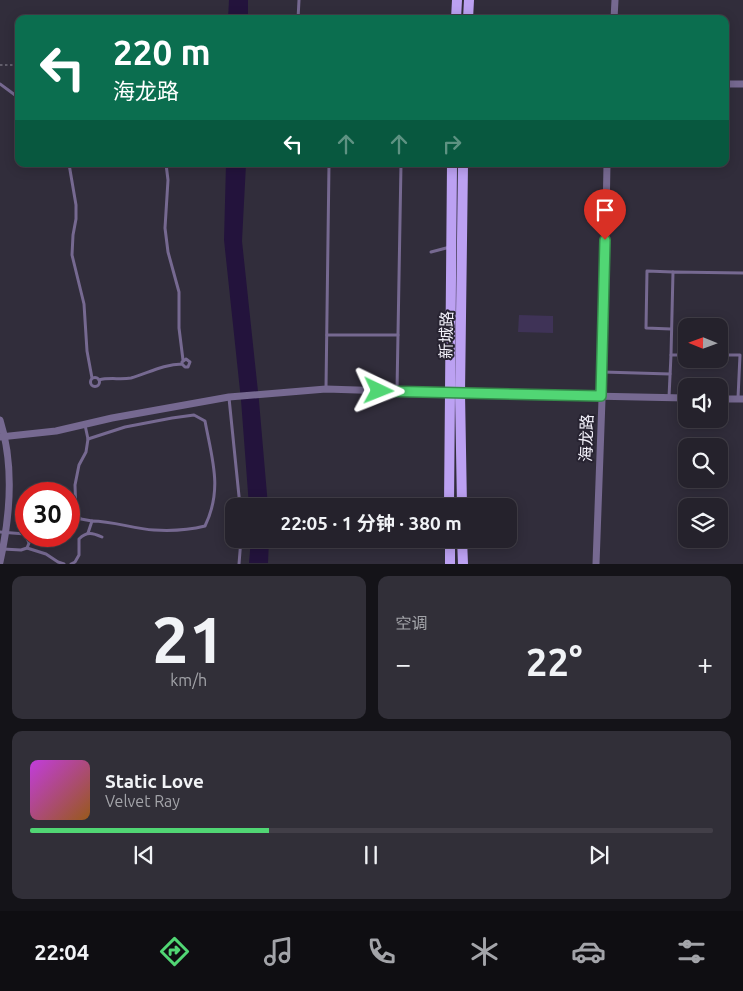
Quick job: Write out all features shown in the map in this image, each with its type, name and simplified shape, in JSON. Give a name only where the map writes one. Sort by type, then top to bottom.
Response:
[{"type":"main road","points":[[456,15],[457,0]]},
{"type":"main road","points":[[468,15],[469,0]]},
{"type":"main road","name":"新城路","points":[[452,167],[451,247],[455,393],[462,498]]},
{"type":"main road","name":"新城路","points":[[449,498],[463,167]]},
{"type":"main road","points":[[450,548],[450,564]]},
{"type":"main road","points":[[462,548],[463,564]]},
{"type":"street","points":[[614,15],[616,0]]},
{"type":"street","points":[[729,84],[743,84]]},
{"type":"street","name":"海龙路","points":[[596,564],[603,372],[607,167]]},
{"type":"street","points":[[3,437],[56,431],[229,397],[326,389],[678,398]]},
{"type":"street","points":[[728,398],[741,399]]},
{"type":"street","points":[[0,420],[8,492],[0,562]]},
{"type":"lane","points":[[298,15],[299,0]]},
{"type":"lane","points":[[0,84],[15,95]]},
{"type":"lane","points":[[70,167],[76,205],[72,255],[84,304],[87,351],[92,378],[90,381],[94,386],[97,385],[99,380]]},
{"type":"lane","points":[[166,167],[168,180],[165,228],[168,252],[179,292],[182,364]]},
{"type":"lane","points":[[326,389],[329,167]]},
{"type":"lane","points":[[397,391],[400,167]]},
{"type":"lane","points":[[432,252],[451,247]]},
{"type":"lane","points":[[671,329],[646,328],[647,271],[743,274]]},
{"type":"lane","points":[[669,398],[673,272]]},
{"type":"lane","points":[[327,335],[398,335]]},
{"type":"lane","points":[[728,355],[740,354],[741,399]]},
{"type":"lane","points":[[671,355],[678,355]]},
{"type":"lane","points":[[92,378],[96,377],[99,380],[128,378],[166,366],[182,364],[185,367],[189,365],[188,360],[183,360]]},
{"type":"lane","points":[[603,372],[670,374]]},
{"type":"lane","points":[[229,397],[239,498]]},
{"type":"lane","points":[[84,425],[88,439],[86,452],[79,465],[75,485],[74,503],[76,515],[81,519],[154,530],[193,529],[205,526],[212,510],[216,475],[205,421],[194,415],[172,418],[125,426],[88,439]]},
{"type":"lane","points":[[71,564],[75,562],[79,555],[79,539],[88,533],[92,521]]},
{"type":"lane","points":[[88,533],[102,538]]},
{"type":"lane","points":[[1,549],[21,550],[27,548],[46,554],[64,564]]},
{"type":"lane","points":[[239,564],[240,548]]},
{"type":"path","points":[[0,66],[15,65]]},
{"type":"shaded area","points":[[229,0],[248,0],[248,15],[228,15]]},
{"type":"shaded area","points":[[226,167],[246,167],[242,241],[267,498],[248,498],[241,400],[224,240]]},
{"type":"shaded area","points":[[519,315],[553,316],[553,333],[518,332]]},
{"type":"shaded area","points":[[250,548],[269,548],[268,563],[249,563]]},
{"type":"route","points":[[379,391],[601,396],[605,240]]}]
